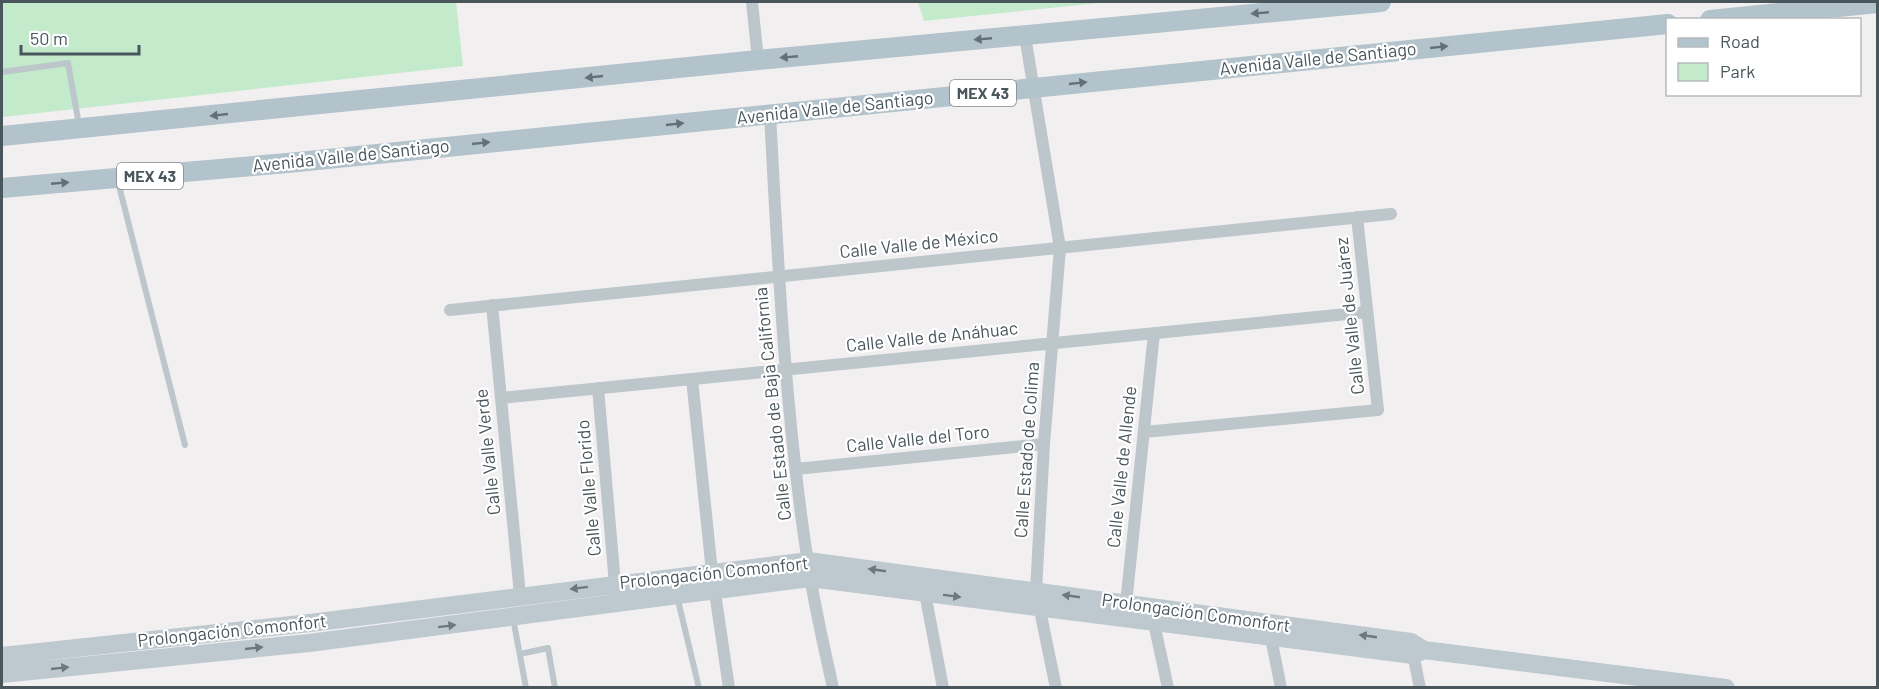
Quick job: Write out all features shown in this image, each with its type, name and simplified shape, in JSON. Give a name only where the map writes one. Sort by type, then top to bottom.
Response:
[{"type":"main road","points":[[2,136],[758,60],[1381,2]]},
{"type":"main road","points":[[1730,18],[1878,3]]},
{"type":"main road","name":"Avenida Valle de Santiago","points":[[2,188],[1666,24]]},
{"type":"street","points":[[752,2],[758,60]]},
{"type":"street","name":"Calle Estado de Colima","points":[[1025,36],[1060,248],[1044,444],[1038,599],[1056,687]]},
{"type":"street","name":"Calle Estado de Baja California","points":[[770,114],[779,276],[796,469],[809,570],[833,687]]},
{"type":"street","name":"Calle Valle de México","points":[[450,310],[1391,214]]},
{"type":"street","name":"Calle Valle de Juárez","points":[[1144,432],[1378,410],[1357,217]]},
{"type":"street","name":"Calle Valle Verde","points":[[492,305],[520,595]]},
{"type":"street","name":"Calle Valle de Anáhuac","points":[[501,398],[1367,312]]},
{"type":"street","name":"Calle Valle de Allende","points":[[1126,604],[1154,333]]},
{"type":"street","points":[[692,379],[713,581],[729,687]]},
{"type":"street","name":"Calle Valle Florido","points":[[598,388],[615,584]]},
{"type":"street","name":"Calle Valle del Toro","points":[[796,469],[1044,444]]},
{"type":"street","name":"Prolongación Comonfort","points":[[809,570],[925,593],[1126,604],[1416,649],[1697,686],[1726,687]]},
{"type":"street","name":"Prolongación Comonfort","points":[[2,656],[310,623],[615,584],[713,581],[809,570],[1038,599],[1154,623],[1271,638],[1416,649]]},
{"type":"street","name":"Prolongación Comonfort","points":[[2,674],[309,643],[513,618],[677,596],[713,581]]},
{"type":"street","points":[[925,593],[944,687]]},
{"type":"street","points":[[1154,623],[1168,687]]},
{"type":"street","points":[[1271,638],[1281,687]]},
{"type":"street","points":[[1416,649],[1420,687]]},
{"type":"lane","points":[[2,72],[68,63],[80,129]]},
{"type":"lane","points":[[117,178],[185,445]]},
{"type":"lane","points":[[677,596],[699,687]]},
{"type":"lane","points":[[513,618],[526,687]]},
{"type":"lane","points":[[520,654],[548,648],[555,687]]},
{"type":"green space","points":[[2,2],[456,2],[463,66],[2,117]]},
{"type":"green space","points":[[918,2],[1108,2],[924,21]]}]
